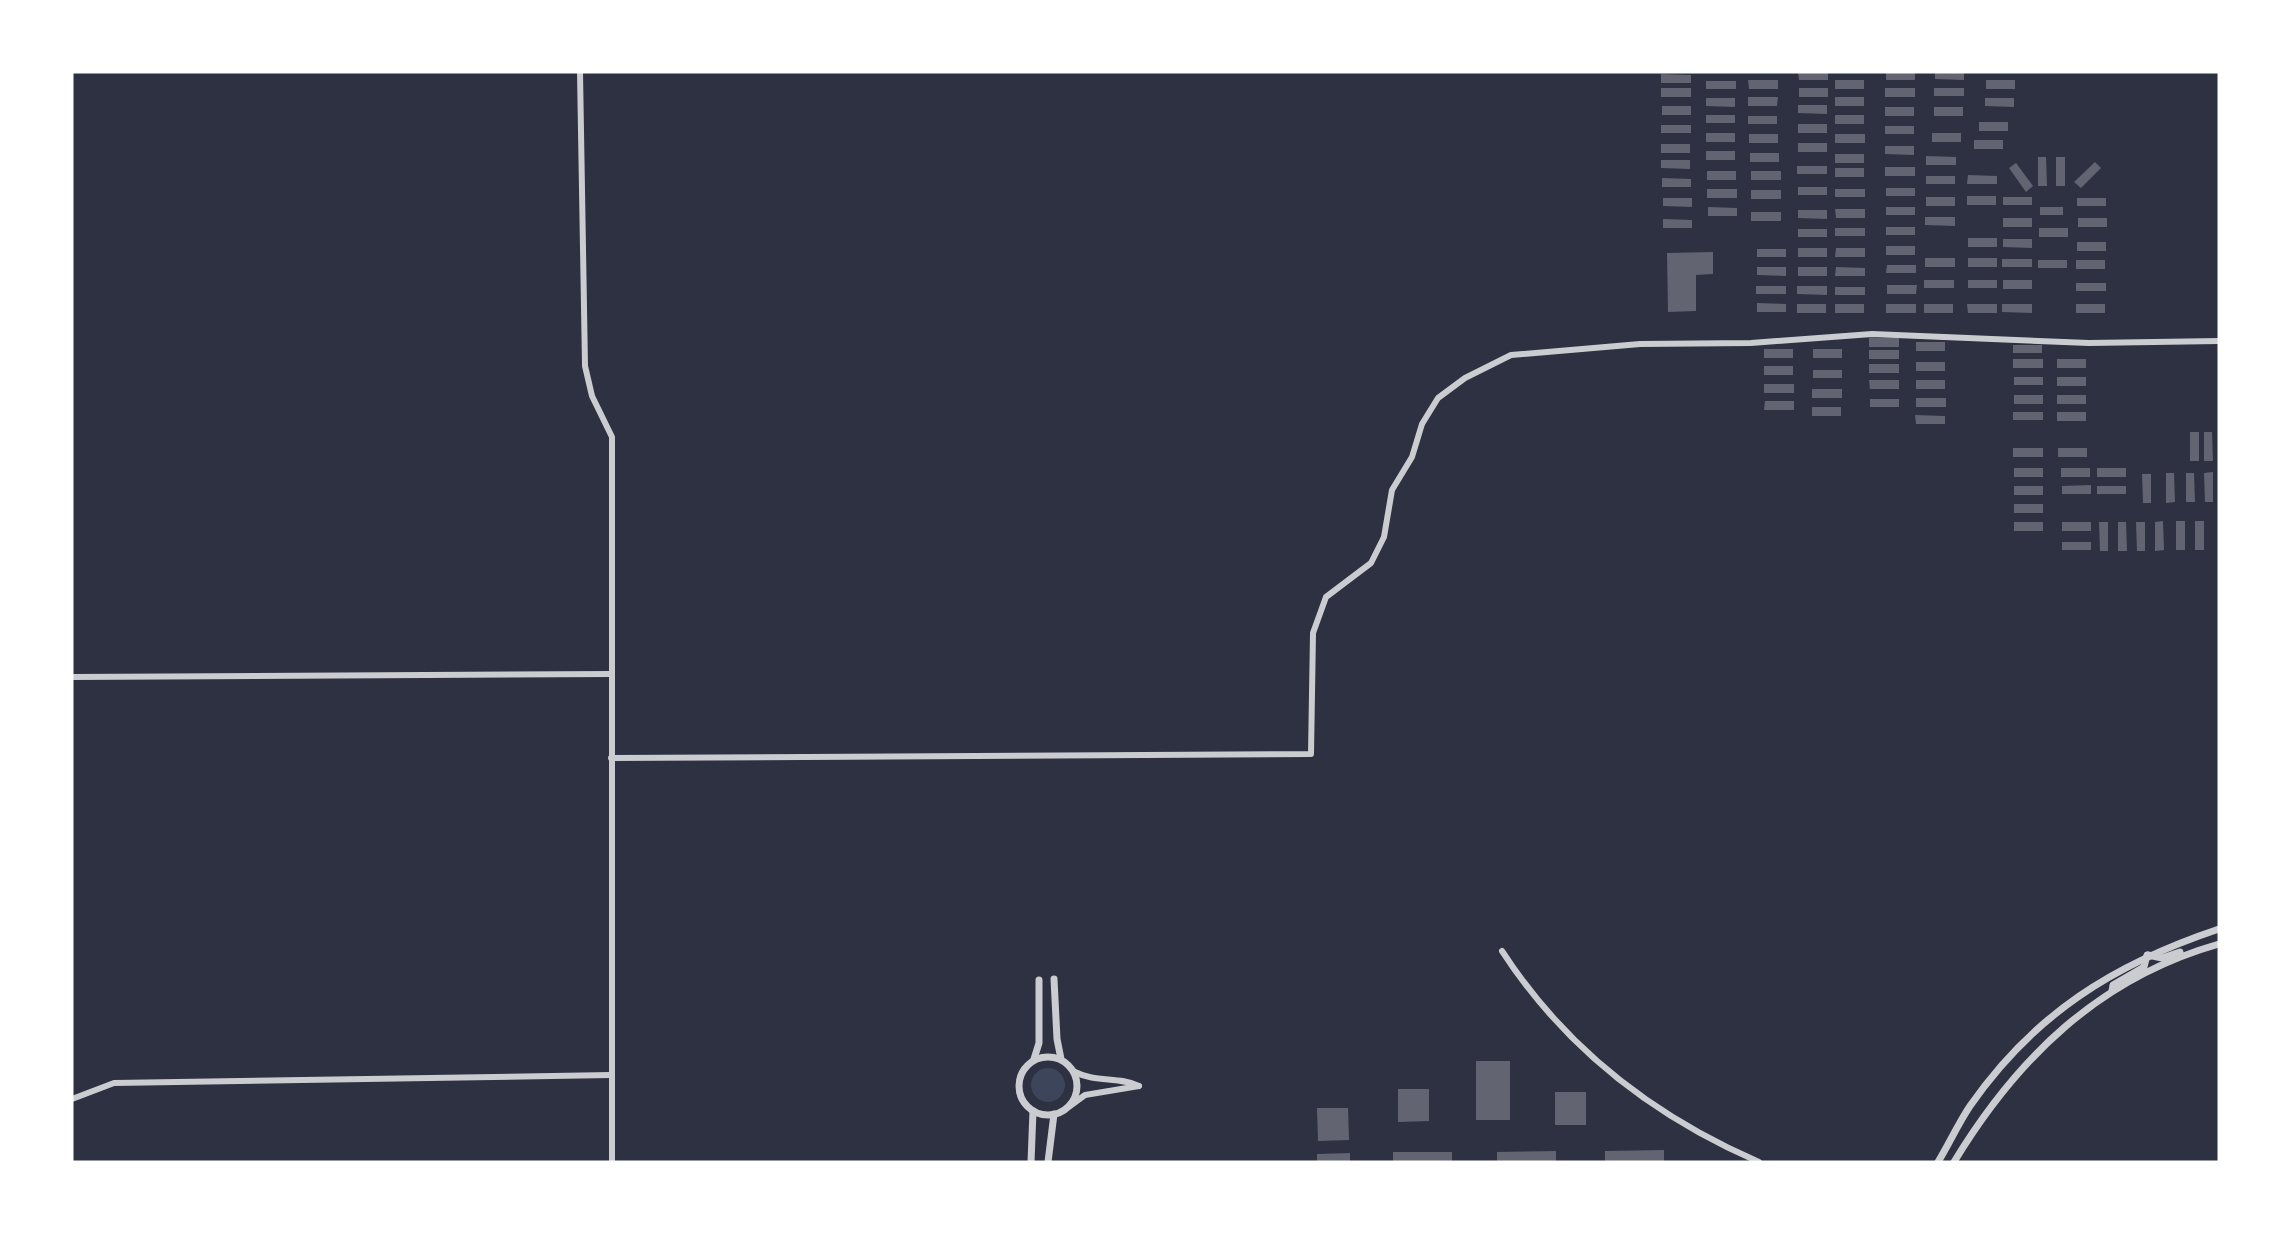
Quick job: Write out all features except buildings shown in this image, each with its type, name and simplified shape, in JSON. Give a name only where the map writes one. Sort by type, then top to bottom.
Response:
[{"type":"street","points":[[580,72],[585,366],[593,396],[612,437],[612,1162]]},
{"type":"street","points":[[611,758],[1311,754],[1313,633],[1326,597],[1371,564],[1384,537],[1392,491],[1412,457],[1422,424],[1438,398],[1465,378],[1511,355],[1640,344],[1751,343],[1871,334],[2090,343],[2219,341]]},
{"type":"street","points":[[72,677],[612,674]]},
{"type":"street","points":[[1938,1162],[1970,1107],[2013,1053],[2075,999],[2147,955],[2219,929]]},
{"type":"street","points":[[2147,955],[2162,958],[2219,944]]},
{"type":"street","points":[[1954,1162],[1973,1128],[2014,1076],[2059,1031],[2112,991],[2173,960],[2210,946]]},
{"type":"street","points":[[1502,951],[1522,982],[1573,1041],[1629,1089],[1696,1133],[1759,1162]]},
{"type":"street","points":[[2112,991],[2113,985],[2144,967],[2147,955]]},
{"type":"street","points":[[1054,979],[1061,1059]]},
{"type":"street","points":[[1034,1059],[1052,1056],[1061,1059],[1075,1072],[1106,1082],[1128,1081],[1139,1086],[1085,1095],[1055,1114],[1033,1111],[1022,1100],[1018,1082],[1021,1073],[1034,1059],[1039,1044],[1039,980]]},
{"type":"street","points":[[1070,1106],[1077,1090],[1075,1072]]},
{"type":"street","points":[[72,1099],[114,1083],[611,1075]]},
{"type":"street","points":[[1031,1162],[1033,1111]]},
{"type":"street","points":[[1048,1162],[1055,1114]]},
{"type":"shaded area","points":[[1048,1068],[1060,1073],[1065,1085],[1060,1097],[1048,1102],[1036,1097],[1031,1085],[1036,1073]]}]
